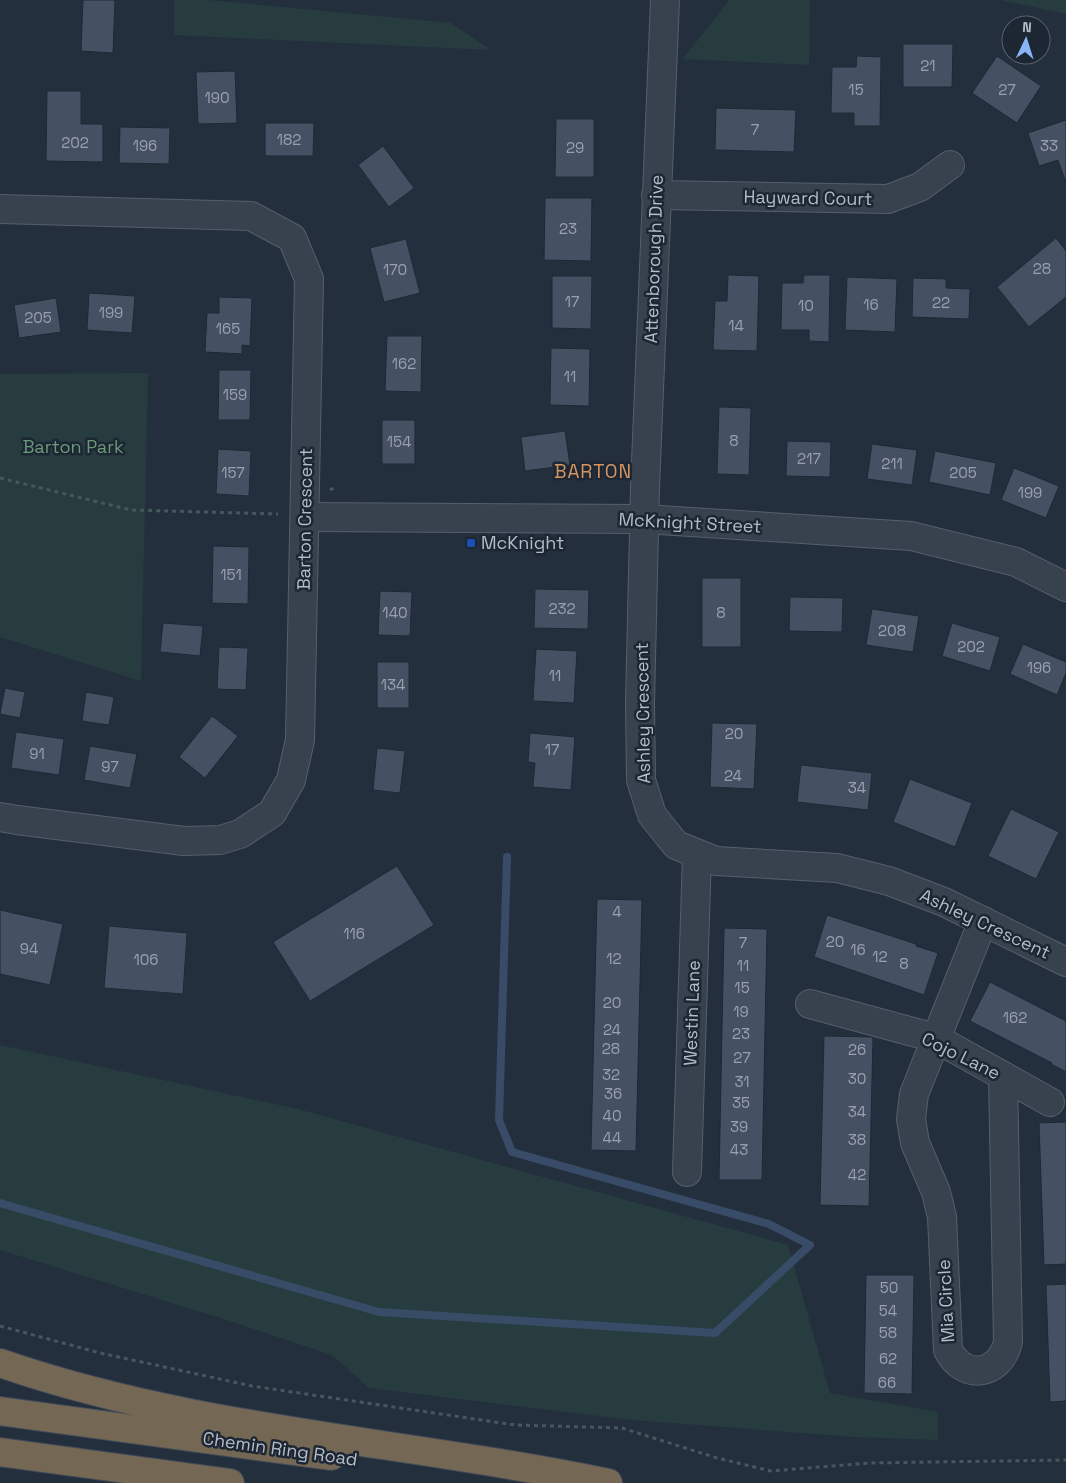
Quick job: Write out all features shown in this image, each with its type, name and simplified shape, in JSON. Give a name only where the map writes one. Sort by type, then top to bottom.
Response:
[{"type":"highway","points":[[0,1363],[35,1375],[162,1408],[303,1433],[552,1471],[608,1483]]},
{"type":"highway","name":"Chemin Ring Road","points":[[0,1412],[385,1464],[561,1483]]},
{"type":"highway","points":[[0,1452],[230,1483]]},
{"type":"street","name":"Attenborough Drive","points":[[644,519],[665,0]]},
{"type":"street","name":"Hayward Court","points":[[656,196],[888,199],[920,187],[950,165]]},
{"type":"street","name":"Barton Crescent","points":[[0,209],[251,216],[292,238],[309,279],[295,516],[300,740],[291,780],[272,813],[240,834],[220,840],[184,841],[17,820],[0,816]]},
{"type":"street","name":"McKnight Street","points":[[295,516],[644,519],[911,536],[1016,562],[1066,587]]},
{"type":"street","name":"Ashley Crescent","points":[[644,519],[640,704],[641,780],[652,815],[676,845],[716,861],[837,868],[889,881],[944,902],[1066,962]]},
{"type":"street","name":"Westin Lane","points":[[687,1172],[697,854]]},
{"type":"street","name":"Mia Circle","points":[[984,921],[935,1038],[914,1094],[911,1119],[915,1142],[936,1192],[942,1217],[946,1340],[948,1350],[952,1359],[968,1370],[978,1371],[995,1365],[1002,1359],[1008,1342],[1003,1076]]},
{"type":"street","name":"Cojo Lane","points":[[810,1004],[935,1038],[1050,1102]]},
{"type":"path","points":[[0,478],[131,510],[295,516]]},
{"type":"path","points":[[0,1326],[100,1353],[252,1386],[516,1425],[622,1428],[717,1458],[771,1471],[869,1463],[1066,1460]]},
{"type":"green space","points":[[174,0],[208,0],[451,23],[491,50],[174,35]]},
{"type":"green space","points":[[729,0],[810,0],[809,65],[683,59]]},
{"type":"green space","points":[[1001,0],[1066,0],[1066,14]]},
{"type":"green space","name":"Barton Park","points":[[148,373],[141,681],[0,637],[0,374]]},
{"type":"green space","points":[[0,1045],[298,1109],[788,1245],[830,1393],[938,1412],[938,1440],[854,1437],[632,1420],[369,1388],[332,1355],[230,1321],[0,1250]]},
{"type":"building","points":[[83,0],[115,0],[113,53],[81,51]]},
{"type":"building","points":[[903,44],[953,44],[952,87],[903,87]]},
{"type":"building","points":[[857,56],[881,57],[880,126],[854,126],[854,113],[831,113],[832,67],[856,67]]},
{"type":"building","points":[[997,56],[1001,59],[1001,65],[1010,65],[1041,86],[1017,123],[972,93]]},
{"type":"building","points":[[235,71],[237,123],[198,124],[196,72]]},
{"type":"building","points":[[47,91],[81,91],[81,124],[103,124],[103,162],[46,161]]},
{"type":"building","points":[[716,108],[796,110],[794,152],[715,150]]},
{"type":"building","points":[[556,119],[594,119],[594,177],[555,177]]},
{"type":"building","points":[[1066,120],[1066,183],[1058,160],[1039,166],[1028,133]]},
{"type":"building","points":[[265,123],[314,123],[313,156],[265,156]]},
{"type":"building","points":[[120,127],[170,128],[169,164],[119,163]]},
{"type":"building","points":[[383,146],[414,188],[389,207],[358,165]]},
{"type":"building","points":[[545,198],[592,198],[591,261],[544,260]]},
{"type":"building","points":[[1056,238],[1066,251],[1066,297],[1029,327],[997,287]]},
{"type":"building","points":[[406,239],[420,293],[384,302],[370,248]]},
{"type":"building","points":[[728,275],[759,276],[757,351],[713,350],[715,301],[727,301]]},
{"type":"building","points":[[804,275],[830,275],[829,342],[809,341],[809,330],[781,330],[782,283],[803,283]]},
{"type":"building","points":[[552,276],[592,276],[591,329],[552,328]]},
{"type":"building","points":[[847,277],[897,279],[895,332],[845,330]]},
{"type":"building","points":[[913,278],[946,279],[946,288],[970,289],[969,319],[912,317]]},
{"type":"building","points":[[89,293],[135,296],[132,333],[87,330]]},
{"type":"building","points":[[219,297],[252,298],[250,346],[242,345],[242,354],[205,352],[207,313],[219,313]]},
{"type":"building","points":[[56,298],[61,332],[19,338],[14,305]]},
{"type":"building","points":[[387,336],[422,336],[421,392],[385,391]]},
{"type":"building","points":[[551,348],[590,349],[589,406],[550,405]]},
{"type":"building","points":[[219,370],[251,370],[250,420],[218,420]]},
{"type":"building","points":[[719,407],[751,408],[749,475],[717,474]]},
{"type":"building","points":[[382,420],[415,420],[415,464],[382,464]]},
{"type":"building","points":[[565,431],[570,465],[525,471],[521,437]]},
{"type":"building","points":[[787,441],[831,442],[830,477],[786,476]]},
{"type":"building","points":[[872,444],[917,450],[912,485],[867,479]]},
{"type":"building","points":[[218,449],[251,451],[249,496],[216,494]]},
{"type":"building","points":[[935,451],[996,463],[990,495],[929,482]]},
{"type":"building","points":[[1014,468],[1059,486],[1046,518],[1001,500]]},
{"type":"building","points":[[213,546],[249,547],[248,604],[212,603]]},
{"type":"building","points":[[702,578],[741,578],[741,647],[702,647]]},
{"type":"building","points":[[535,589],[589,590],[588,629],[534,628]]},
{"type":"building","points":[[380,591],[412,592],[410,636],[378,635]]},
{"type":"building","points":[[790,597],[843,598],[842,632],[789,631]]},
{"type":"building","points":[[872,609],[919,616],[913,652],[866,645]]},
{"type":"building","points":[[163,623],[203,626],[200,656],[160,652]]},
{"type":"building","points":[[952,623],[1000,637],[990,671],[942,656]]},
{"type":"building","points":[[1023,644],[1066,662],[1066,673],[1057,695],[1010,674]]},
{"type":"building","points":[[219,647],[248,648],[246,690],[217,689]]},
{"type":"building","points":[[536,649],[577,651],[574,703],[533,701]]},
{"type":"building","points":[[377,662],[409,662],[409,708],[377,708]]},
{"type":"building","points":[[5,688],[25,692],[20,718],[0,714]]},
{"type":"building","points":[[86,692],[114,697],[109,725],[82,721]]},
{"type":"building","points":[[212,716],[238,736],[205,778],[179,757]]},
{"type":"building","points":[[712,723],[757,724],[754,789],[710,787]]},
{"type":"building","points":[[16,732],[64,739],[59,775],[11,768]]},
{"type":"building","points":[[530,733],[575,737],[571,790],[533,787],[535,763],[528,762]]},
{"type":"building","points":[[90,746],[137,754],[130,788],[84,780]]},
{"type":"building","points":[[377,748],[405,751],[400,793],[373,790]]},
{"type":"building","points":[[801,765],[872,773],[868,810],[797,802]]},
{"type":"building","points":[[910,779],[972,803],[955,847],[893,822]]},
{"type":"building","points":[[1011,809],[1059,832],[1036,879],[988,856]]},
{"type":"building","points":[[397,866],[434,925],[310,1001],[273,942]]},
{"type":"building","points":[[597,899],[642,900],[636,1151],[591,1150]]},
{"type":"building","points":[[0,910],[63,924],[50,985],[0,974]]},
{"type":"building","points":[[827,915],[938,953],[924,995],[814,957]]},
{"type":"building","points":[[109,926],[187,933],[183,994],[104,988]]},
{"type":"building","points":[[724,928],[767,929],[762,1180],[719,1180]]},
{"type":"building","points":[[990,982],[1066,1021],[1066,1072],[970,1021]]},
{"type":"building","points":[[824,1036],[873,1037],[869,1206],[820,1205]]},
{"type":"building","points":[[1066,1122],[1066,1264],[1044,1265],[1039,1123]]},
{"type":"building","points":[[866,1275],[914,1275],[912,1394],[864,1393]]},
{"type":"building","points":[[1066,1284],[1066,1401],[1050,1402],[1046,1285]]},
{"type":"waterway","points":[[0,1203],[379,1312],[715,1333],[810,1245],[769,1224],[512,1152],[499,1120],[507,857]]},
{"type":"place","name":"McKnight","points":[[471,543]]},
{"type":"district","name":"BARTON","points":[[593,471]]}]
